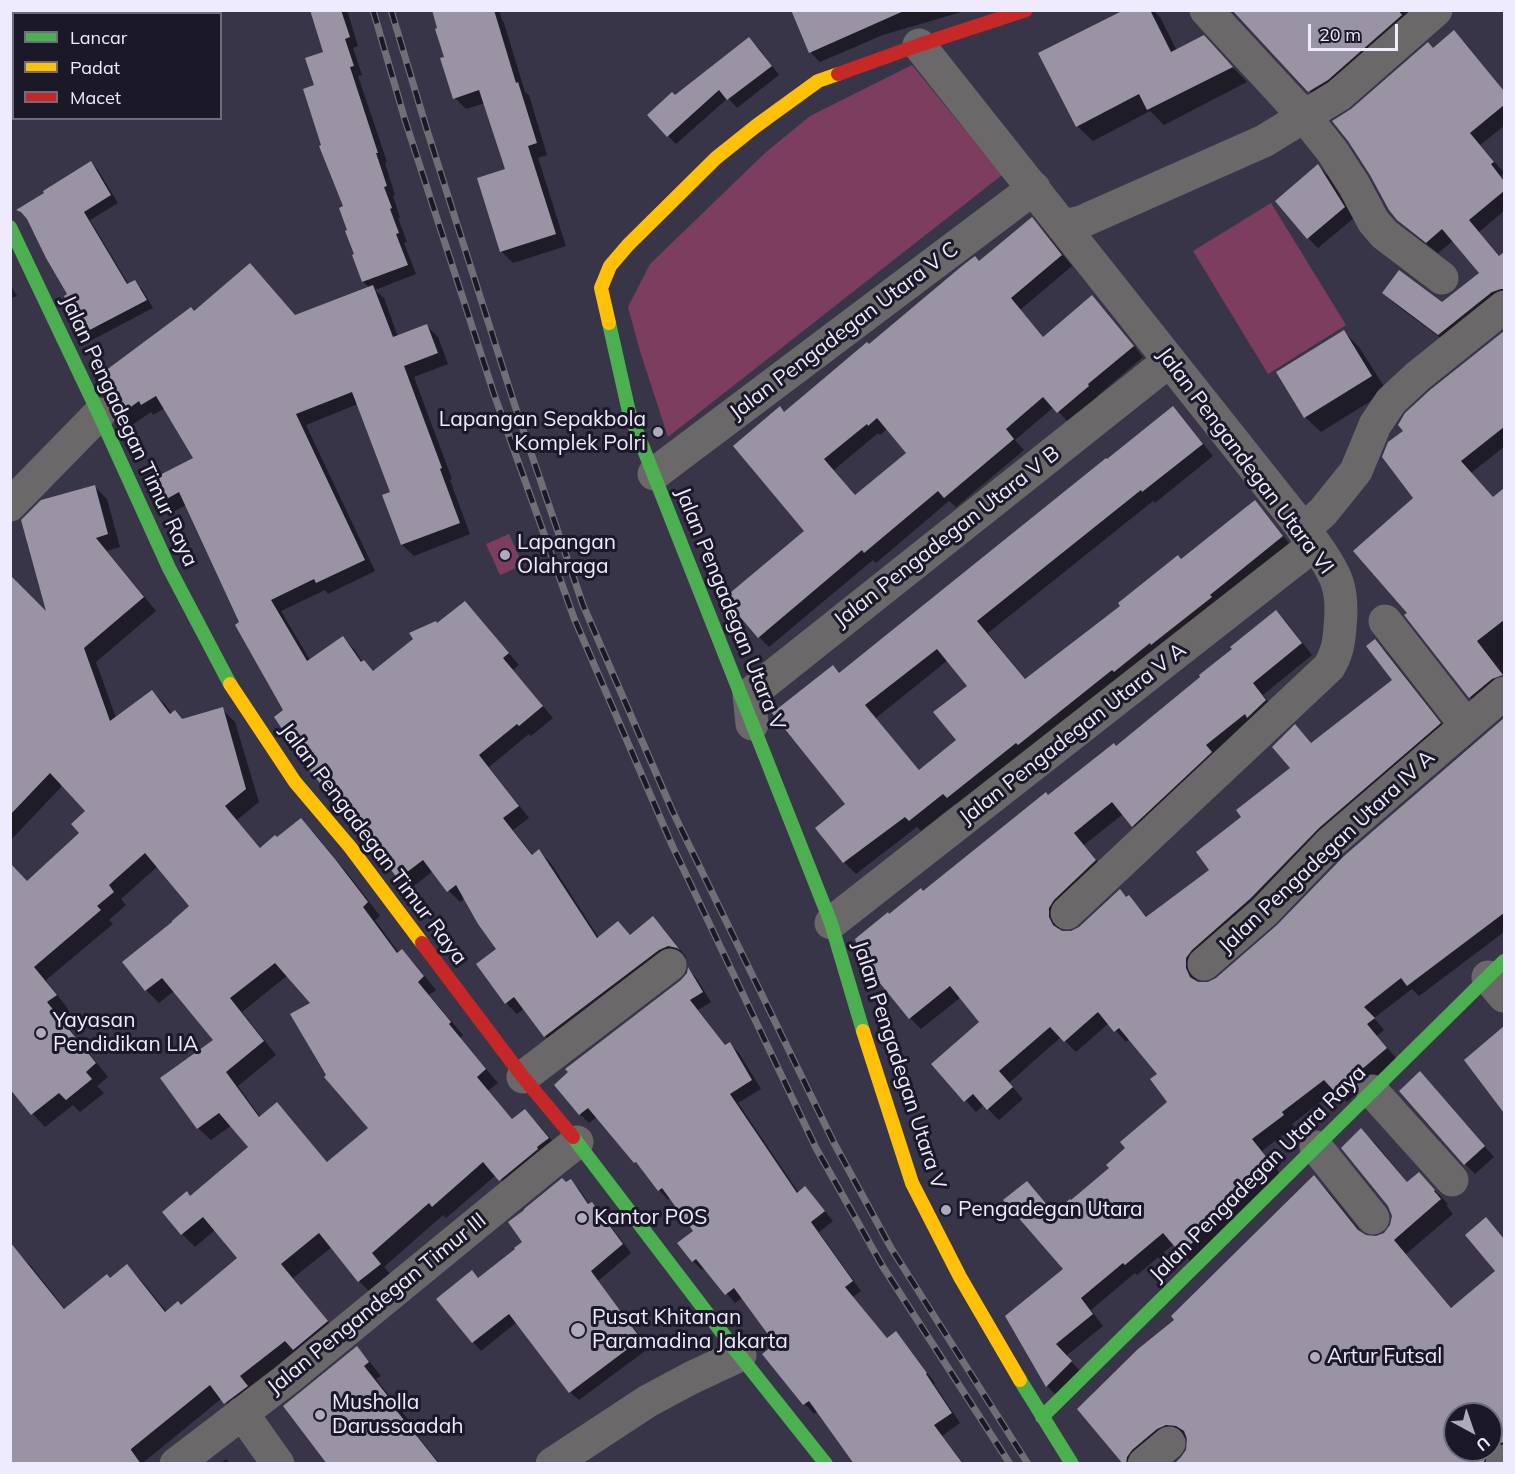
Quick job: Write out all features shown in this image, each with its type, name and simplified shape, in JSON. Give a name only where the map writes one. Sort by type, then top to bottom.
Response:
[{"type":"street","name":"Jalan Pengadegan Utara V","points":[[1026,10],[818,81],[716,158],[628,245],[610,266],[601,288],[629,412],[831,923],[912,1183],[960,1277],[1072,1464]]},
{"type":"street","points":[[1206,10],[1304,116],[1332,151],[1383,234],[1442,278]]},
{"type":"street","points":[[1063,226],[1081,222],[1264,141],[1339,95],[1436,10]]},
{"type":"street","name":"Jalan Pengandegan Utara VI","points":[[920,45],[1309,537],[1331,567],[1341,593],[1338,644],[1335,657],[1329,667],[1067,913]]},
{"type":"street","name":"Jalan Pengadegan Utara V C","points":[[654,474],[1034,188]]},
{"type":"street","name":"Jalan Pengadegan Timur Raya","points":[[10,227],[169,568],[229,683],[295,782],[350,847],[523,1077],[577,1142],[826,1464]]},
{"type":"street","name":"Jalan Pengadegan Utara V A","points":[[831,923],[1309,537],[1323,512],[1356,471],[1376,425],[1391,401],[1418,376],[1504,307]]},
{"type":"street","name":"Jalan Pengadegan Utara V B","points":[[753,724],[749,695],[1169,361]]},
{"type":"street","points":[[10,505],[99,414]]},
{"type":"street","points":[[1384,621],[1466,725]]},
{"type":"street","name":"Jalan Pengadegan Utara IV A","points":[[1204,964],[1264,912],[1331,842],[1504,693]]},
{"type":"street","points":[[523,1077],[670,965]]},
{"type":"street","name":"Jalan Pengadegan Utara Raya","points":[[1042,1417],[1372,1091],[1499,978]]},
{"type":"street","points":[[1372,1091],[1452,1180]]},
{"type":"street","name":"Jalan Pengandegan Timur III","points":[[176,1464],[287,1379],[577,1142]]},
{"type":"street","points":[[1316,1147],[1373,1218]]},
{"type":"street","points":[[552,1464],[648,1401],[740,1355]]},
{"type":"street","points":[[242,1413],[278,1464]]},
{"type":"street","points":[[1144,1464],[1169,1443]]},
{"type":"shaded area","points":[[912,65],[1002,175],[668,437],[628,307],[650,264],[765,153],[810,116]]},
{"type":"shaded area","points":[[1271,203],[1346,325],[1268,374],[1193,251]]},
{"type":"shaded area","name":"Lapangan Olahraga","points":[[509,534],[523,565],[500,575],[486,544]]},
{"type":"building","points":[[310,10],[341,10],[350,37],[345,39],[354,66],[350,67],[378,153],[376,153],[387,186],[384,187],[399,233],[396,234],[408,265],[362,282],[339,208],[343,206],[319,146],[321,145],[303,89],[314,85],[305,58],[323,52]]},
{"type":"building","points":[[432,10],[494,10],[537,143],[528,146],[556,234],[500,252],[477,178],[505,169],[479,90],[453,99],[440,58],[444,57]]},
{"type":"building","points":[[791,10],[906,10],[809,53]]},
{"type":"building","points":[[1124,10],[1150,10],[1171,52],[1204,35],[1233,67],[1147,110],[1139,94],[1076,127],[1038,53]]},
{"type":"building","points":[[1232,10],[1398,10],[1402,15],[1328,80],[1308,92]]},
{"type":"building","points":[[1454,30],[1504,91],[1504,105],[1470,133],[1494,162],[1491,164],[1504,181],[1504,191],[1469,220],[1499,256],[1504,252],[1504,289],[1492,292],[1438,335],[1382,293],[1399,270],[1442,302],[1479,273],[1442,229],[1426,243],[1397,220],[1348,141],[1332,121],[1351,109],[1428,42],[1433,48]]},
{"type":"building","points":[[749,37],[772,66],[727,100],[719,90],[667,137],[647,115],[672,92],[675,95]]},
{"type":"building","points":[[91,161],[111,195],[84,212],[127,284],[135,280],[147,300],[82,334],[64,296],[67,294],[27,219],[16,210]]},
{"type":"building","points":[[1318,164],[1345,207],[1307,239],[1275,201]]},
{"type":"building","points":[[1032,217],[1062,255],[1011,298],[1043,337],[1092,295],[1134,346],[1057,413],[1043,397],[1006,429],[1014,439],[944,498],[938,491],[864,553],[862,550],[758,638],[724,598],[804,531],[733,446],[780,406],[784,412],[975,256],[979,261]],"holes":[[[877,418],[906,453],[855,495],[824,459]]]},
{"type":"building","points":[[250,263],[295,315],[373,285],[393,337],[427,324],[438,353],[404,366],[460,523],[401,545],[382,495],[390,492],[352,392],[296,414],[365,560],[316,583],[314,579],[271,600],[307,661],[343,636],[361,662],[364,660],[373,671],[413,639],[409,633],[436,621],[437,623],[465,601],[509,653],[503,658],[543,706],[479,755],[519,806],[503,818],[532,855],[539,849],[597,938],[618,921],[630,935],[653,916],[680,950],[668,946],[659,950],[544,1037],[514,997],[505,1004],[476,964],[496,949],[478,924],[456,885],[447,892],[423,860],[398,879],[310,771],[274,717],[283,710],[235,625],[239,622],[179,492],[163,501],[152,479],[193,458],[156,396],[141,405],[139,401],[120,415],[101,374],[191,307],[194,311]]},
{"type":"building","points":[[1344,330],[1372,376],[1304,418],[1276,372]]},
{"type":"building","points":[[1504,331],[1504,427],[1461,461],[1493,497],[1504,488],[1504,620],[1477,641],[1503,675],[1492,679],[1469,698],[1404,615],[1407,613],[1353,551],[1413,498],[1382,457],[1388,442],[1403,431],[1398,425],[1405,413]]},
{"type":"building","points":[[1173,406],[1203,444],[1142,492],[1141,490],[977,621],[1025,679],[1120,606],[1118,603],[1178,555],[1181,559],[1255,500],[1283,536],[1210,595],[1212,597],[1151,645],[1150,643],[1114,672],[1112,670],[947,798],[943,794],[909,821],[905,817],[843,863],[815,828],[845,804],[772,713],[833,665],[839,673]],"holes":[[[937,649],[967,686],[933,712],[956,740],[919,770],[865,705]]]},
{"type":"building","points":[[95,485],[108,534],[96,538],[144,597],[84,648],[110,721],[152,690],[170,714],[175,710],[182,719],[223,707],[246,789],[225,806],[260,848],[301,818],[368,902],[363,907],[397,953],[402,949],[424,976],[418,982],[486,1069],[477,1077],[512,1119],[525,1109],[549,1138],[499,1181],[483,1162],[432,1207],[429,1203],[372,1253],[381,1264],[358,1282],[319,1233],[281,1264],[328,1321],[293,1350],[285,1341],[240,1376],[248,1386],[224,1404],[210,1385],[131,1449],[141,1464],[10,1464],[10,1242],[64,1309],[107,1274],[110,1278],[127,1264],[165,1312],[178,1301],[181,1305],[237,1258],[203,1217],[181,1235],[162,1212],[187,1191],[190,1196],[248,1147],[219,1113],[197,1129],[160,1078],[213,1040],[162,978],[145,991],[122,962],[189,906],[145,853],[109,885],[114,892],[97,906],[101,910],[34,967],[57,995],[47,1002],[96,1063],[86,1072],[92,1079],[66,1100],[59,1093],[31,1115],[10,1089],[10,863],[27,881],[79,833],[71,824],[85,811],[50,773],[10,815],[10,575],[46,611],[21,520],[41,500]],"holes":[[[275,963],[310,1003],[290,1014],[326,1075],[324,1077],[368,1128],[327,1162],[277,1102],[259,1117],[226,1072],[264,1041],[230,998]]]},
{"type":"building","points":[[1276,610],[1302,643],[1253,683],[1266,700],[1247,718],[1245,714],[1206,745],[1212,752],[1132,827],[1112,802],[1074,833],[1096,860],[1054,900],[1049,908],[1049,917],[1053,925],[1062,931],[1071,931],[1079,927],[1120,889],[1126,897],[1129,895],[1146,917],[1209,870],[1196,852],[1241,817],[1236,810],[1290,768],[1272,747],[1295,724],[1311,743],[1392,680],[1366,646],[1375,639],[1441,723],[1319,828],[1251,898],[1192,950],[1186,958],[1186,968],[1190,977],[1198,982],[1208,982],[1216,978],[1277,925],[1344,856],[1504,718],[1504,913],[1407,986],[1401,978],[1364,1007],[1375,1018],[1367,1024],[1387,1048],[1335,1092],[1324,1080],[1282,1112],[1284,1115],[1252,1139],[1272,1164],[1181,1254],[1163,1233],[1081,1298],[1093,1314],[1056,1344],[1072,1361],[1046,1387],[1005,1316],[1063,1269],[1003,1200],[1027,1181],[1053,1212],[1071,1200],[1109,1168],[1106,1165],[1125,1148],[1120,1142],[1167,1102],[1150,1079],[1157,1074],[1119,1028],[1114,1032],[1098,1012],[1064,1042],[1050,1027],[999,1071],[1013,1087],[987,1110],[973,1094],[964,1102],[931,1064],[979,1022],[950,986],[909,1019],[862,961],[855,939],[921,888],[923,891],[1046,792],[1048,795],[1114,743],[1116,746],[1200,677],[1199,675],[1232,649],[1230,647]]},
{"type":"building","points":[[688,967],[703,992],[690,1000],[725,1045],[730,1042],[752,1080],[730,1094],[797,1193],[805,1186],[825,1211],[811,1222],[853,1281],[845,1287],[887,1338],[896,1331],[927,1373],[952,1413],[934,1425],[963,1464],[854,1464],[809,1401],[803,1405],[762,1354],[775,1344],[734,1288],[725,1295],[696,1259],[692,1262],[677,1243],[693,1231],[662,1188],[658,1191],[636,1162],[634,1163],[588,1108],[579,1115],[554,1085],[568,1072],[565,1069],[681,980],[687,973]]},
{"type":"building","points":[[1504,1026],[1504,1113],[1464,1060]]},
{"type":"building","points":[[1420,1071],[1485,1146],[1464,1165],[1399,1091]]},
{"type":"building","points":[[1361,1128],[1407,1182],[1419,1172],[1435,1190],[1441,1199],[1394,1240],[1451,1308],[1495,1271],[1465,1235],[1486,1217],[1504,1239],[1504,1442],[1503,1402],[1443,1402],[1443,1462],[1484,1462],[1483,1464],[1174,1464],[1186,1450],[1187,1439],[1184,1431],[1176,1426],[1166,1425],[1157,1429],[1132,1450],[1127,1457],[1126,1464],[1123,1464],[1077,1409],[1138,1349],[1174,1320],[1171,1316],[1314,1175],[1358,1230],[1366,1235],[1376,1236],[1384,1233],[1390,1225],[1392,1216],[1388,1206],[1341,1148]]},
{"type":"building","points":[[562,1178],[566,1182],[571,1179],[588,1204],[592,1202],[623,1244],[591,1271],[641,1339],[569,1393],[509,1314],[472,1343],[436,1299],[472,1270],[478,1278],[515,1249],[522,1242],[508,1222]]},
{"type":"building","points":[[357,1346],[369,1362],[364,1366],[439,1464],[327,1464],[283,1406]]},
{"type":"railway","points":[[373,10],[405,120],[494,394],[574,618],[672,845],[816,1148],[883,1267],[1010,1464]]},
{"type":"railway","points":[[391,10],[515,406],[583,605],[672,810],[834,1143],[891,1248],[1028,1464]]},
{"type":"traffic: fast","points":[[10,227],[169,568],[230,684]]},
{"type":"traffic: fast","points":[[609,323],[629,412],[831,923],[863,1031]]},
{"type":"traffic: fast","points":[[1042,1417],[1504,961]]},
{"type":"traffic: fast","points":[[573,1137],[733,1347],[826,1464]]},
{"type":"traffic: fast","points":[[1020,1380],[1072,1464]]},
{"type":"traffic: slow","points":[[609,323],[601,288],[610,266],[628,245],[716,158],[818,81],[838,74]]},
{"type":"traffic: slow","points":[[230,684],[295,782],[350,847],[422,943]]},
{"type":"traffic: slow","points":[[863,1031],[912,1183],[960,1277],[1020,1380]]},
{"type":"traffic: jam","points":[[838,74],[1026,10]]},
{"type":"traffic: jam","points":[[422,943],[523,1077],[573,1137]]},
{"type":"place","name":"Lapangan Sepakbola Komplek Polri","points":[[658,432]]},
{"type":"place","name":"Lapangan Olahraga","points":[[505,555]]},
{"type":"place","name":"Yayasan Pendidikan LIA","points":[[41,1033]]},
{"type":"place","name":"Pengadegan Utara","points":[[946,1210]]},
{"type":"place","name":"Kantor POS","points":[[582,1218]]},
{"type":"place","name":"Pusat Khitanan Paramadina Jakarta","points":[[578,1330]]},
{"type":"place","name":"Artur Futsal","points":[[1315,1357]]},
{"type":"place","name":"Musholla Darussaadah","points":[[320,1415]]}]
